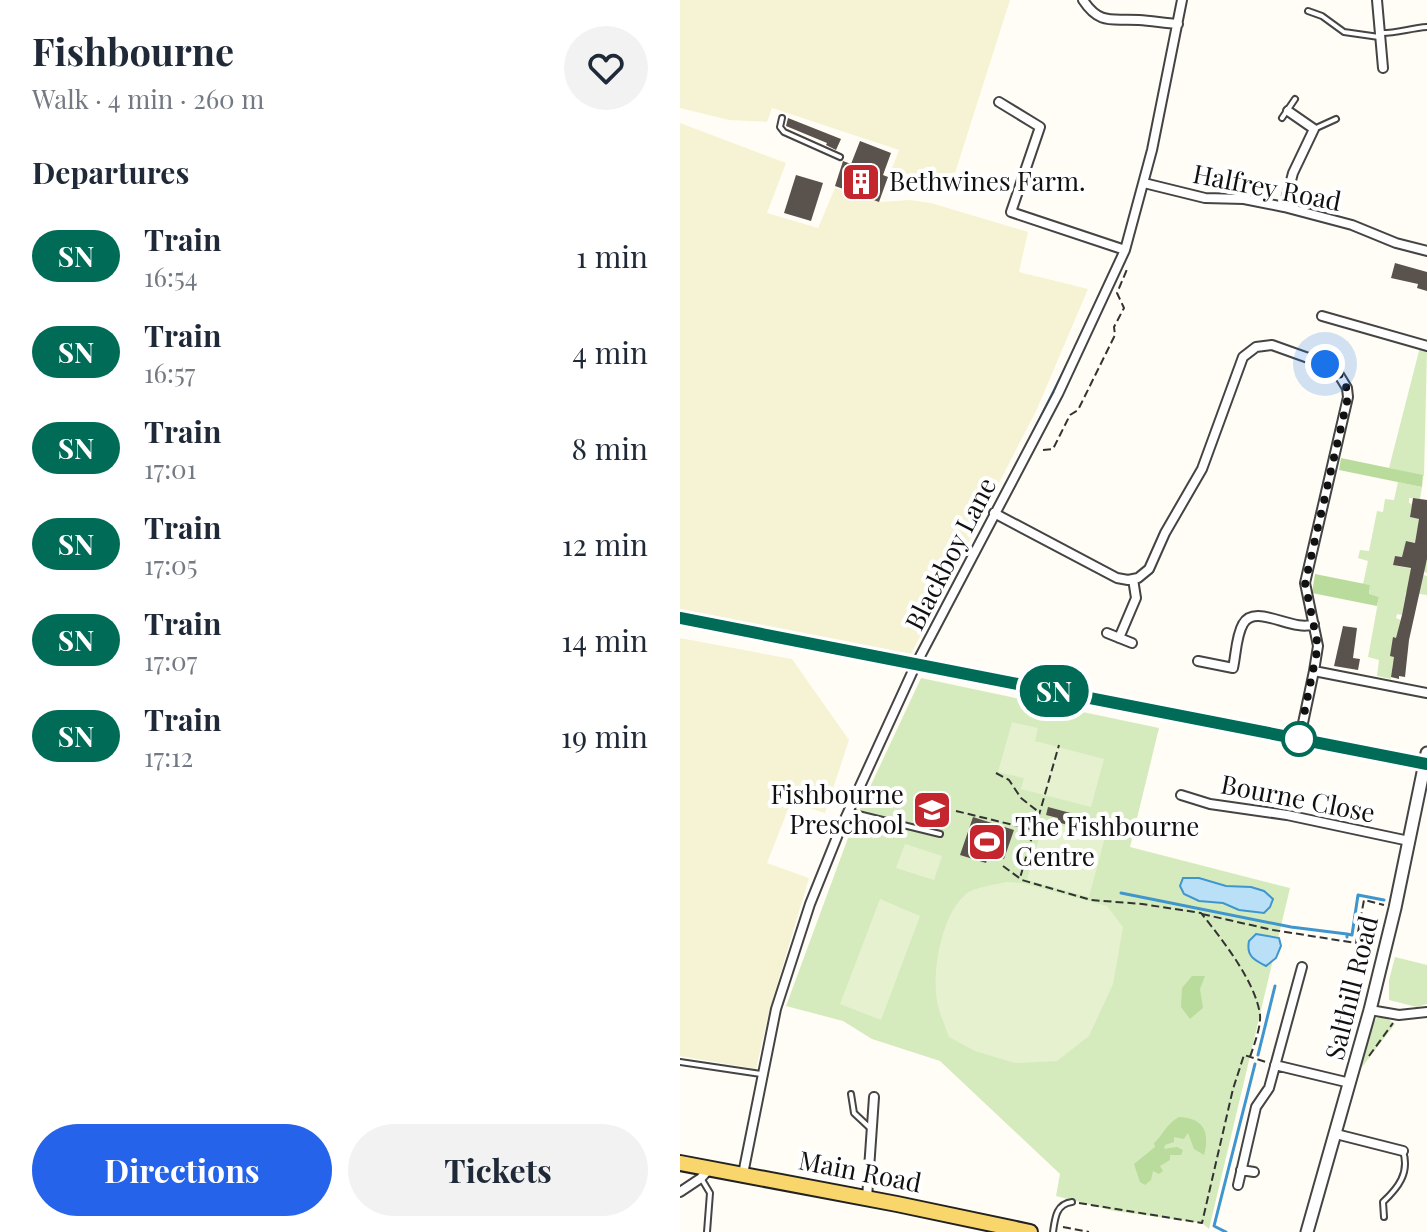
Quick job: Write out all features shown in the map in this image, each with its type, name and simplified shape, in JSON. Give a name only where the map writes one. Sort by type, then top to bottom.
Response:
[{"type":"main road","name":"Main Road","points":[[680,1163],[706,1173],[743,1174],[1030,1232]]},
{"type":"street","points":[[1083,0],[1089,10],[1109,22],[1136,20],[1178,24]]},
{"type":"street","name":"Blackboy Lane","points":[[743,1174],[776,1009],[810,904],[848,811],[916,664],[1083,344],[1125,250],[1144,183],[1182,0]]},
{"type":"street","points":[[1377,0],[1383,68]]},
{"type":"street","points":[[999,102],[1040,127],[1011,212],[1125,250]]},
{"type":"street","points":[[1284,207],[1293,173],[1314,129],[1285,115]]},
{"type":"street","name":"Halfrey Road","points":[[1144,183],[1205,198],[1244,199],[1284,207],[1352,225],[1396,243],[1427,251]]},
{"type":"street","points":[[1322,316],[1427,346]]},
{"type":"street","points":[[994,513],[1123,580],[1143,575],[1202,469],[1240,361],[1256,347],[1272,345],[1331,366],[1347,388],[1348,397],[1305,583],[1318,646],[1303,723]]},
{"type":"street","points":[[1119,638],[1136,598],[1133,579]]},
{"type":"street","points":[[1198,661],[1233,668],[1242,625],[1256,615],[1297,626],[1314,624]]},
{"type":"street","points":[[1107,633],[1132,643]]},
{"type":"street","points":[[1314,671],[1427,693]]},
{"type":"street","name":"Salthill Road","points":[[1307,1232],[1370,1010],[1427,753]]},
{"type":"street","name":"Bourne Close","points":[[1181,795],[1210,804],[1287,815],[1409,841]]},
{"type":"street","points":[[1238,1185],[1256,1107],[1269,1088],[1302,967]]},
{"type":"street","points":[[1370,1010],[1399,1015],[1427,1012]]},
{"type":"street","points":[[1275,1065],[1350,1083]]},
{"type":"street","points":[[867,1198],[874,1097]]},
{"type":"street","points":[[1336,1134],[1403,1151]]},
{"type":"street","points":[[1241,1170],[1254,1172]]},
{"type":"street","points":[[680,1192],[706,1173]]},
{"type":"lane","points":[[1308,11],[1322,16],[1344,32],[1379,35],[1403,28],[1427,27]]},
{"type":"lane","points":[[1285,115],[1295,99]]},
{"type":"lane","points":[[782,118],[780,127],[784,132],[840,157]]},
{"type":"lane","points":[[1314,129],[1336,119]]},
{"type":"lane","points":[[848,811],[940,834]]},
{"type":"lane","points":[[680,1062],[761,1074]]},
{"type":"lane","points":[[851,1094],[854,1113],[872,1130]]},
{"type":"lane","points":[[1384,1217],[1383,1202],[1397,1191],[1407,1162],[1403,1151]]},
{"type":"lane","points":[[706,1173],[710,1193],[707,1232]]},
{"type":"lane","points":[[1053,1232],[1058,1208],[1063,1203],[1072,1202]]},
{"type":"path","points":[[1043,450],[1053,449],[1070,415],[1078,410],[1115,335],[1114,327],[1124,308],[1117,293],[1130,263]]},
{"type":"path","points":[[1020,879],[1059,745]]},
{"type":"path","points":[[996,773],[1009,780],[1021,798],[1040,813]]},
{"type":"path","points":[[956,811],[1034,830]]},
{"type":"path","points":[[1003,866],[1020,879],[1091,900],[1201,913],[1273,930],[1356,943],[1364,900],[1395,908]]},
{"type":"path","points":[[1201,913],[1221,938],[1255,996],[1261,1018],[1250,1057]]},
{"type":"path","points":[[1366,1060],[1399,1015]]},
{"type":"path","points":[[1072,1202],[1202,1223],[1233,1089],[1244,1055],[1275,1065]]},
{"type":"path","points":[[1054,1225],[1089,1232]]},
{"type":"shaded area","points":[[680,0],[1010,0],[949,192],[892,168],[899,150],[772,108],[767,122],[729,120],[680,108]]},
{"type":"shaded area","points":[[680,123],[786,163],[767,213],[818,228],[835,188],[880,202],[910,200],[931,203],[1028,232],[1019,272],[1088,289],[1037,409],[911,654],[680,609]]},
{"type":"shaded area","points":[[680,638],[792,659],[849,740],[825,813],[791,802],[767,863],[809,878],[769,1012],[756,1069],[680,1056]]},
{"type":"green space","points":[[1420,347],[1427,349],[1424,476],[1389,468]]},
{"type":"green space","points":[[1341,458],[1423,475],[1422,487],[1339,470]]},
{"type":"green space","points":[[1398,482],[1422,487],[1420,499],[1409,498],[1412,504],[1410,517],[1427,521],[1427,545],[1406,541],[1404,557],[1395,556],[1393,565],[1423,571],[1427,560],[1427,573],[1423,575],[1427,576],[1427,595],[1406,592],[1402,615],[1397,614],[1396,618],[1401,620],[1397,638],[1394,638],[1398,658],[1393,663],[1391,679],[1377,676],[1379,660],[1368,657],[1379,597],[1369,595],[1370,585],[1363,584],[1368,561],[1358,558],[1360,550],[1369,551],[1377,511],[1383,512],[1385,499],[1394,500]]},
{"type":"green space","points":[[1315,574],[1370,585],[1369,594],[1379,597],[1377,606],[1312,593]]},
{"type":"green space","points":[[921,678],[1159,728],[1130,847],[1290,888],[1209,1229],[1202,1223],[1114,1211],[1056,1196],[1060,1174],[940,1061],[872,1039],[843,1021],[786,1006],[855,819]]},
{"type":"green space","points":[[1012,722],[1038,728],[1035,741],[1104,759],[1091,807],[1021,789],[1024,778],[998,772]]},
{"type":"green space","points":[[1044,821],[1105,837],[1089,897],[1027,880]]},
{"type":"green space","points":[[905,844],[942,856],[934,880],[896,868]]},
{"type":"green space","points":[[1006,882],[1022,883],[1107,906],[1123,927],[1113,984],[1089,1036],[1057,1061],[1015,1063],[975,1051],[949,1037],[939,1010],[937,960],[950,916],[969,892]]},
{"type":"green space","points":[[880,899],[920,916],[881,1020],[840,1004]]},
{"type":"green space","points":[[1395,957],[1427,965],[1427,1004],[1417,1007],[1389,1000],[1389,980]]},
{"type":"green space","points":[[1192,976],[1205,976],[1200,989],[1203,1008],[1190,1019],[1181,1007],[1182,988]]},
{"type":"green space","points":[[1385,1017],[1395,1024],[1359,1071],[1372,1024],[1377,1018]]},
{"type":"green space","points":[[1179,1117],[1194,1120],[1203,1128],[1206,1140],[1204,1155],[1194,1149],[1188,1133],[1184,1139],[1174,1137],[1174,1142],[1165,1145],[1164,1149],[1177,1147],[1183,1150],[1181,1155],[1170,1155],[1170,1160],[1160,1166],[1163,1171],[1159,1174],[1153,1171],[1151,1180],[1145,1185],[1140,1182],[1134,1164],[1155,1147],[1154,1143]]},
{"type":"water","points":[[1183,878],[1251,887],[1264,891],[1273,899],[1264,913],[1199,901],[1184,894],[1180,886]]},
{"type":"water","points":[[1256,934],[1279,938],[1281,946],[1276,958],[1266,966],[1250,954],[1249,941]]},
{"type":"building","points":[[788,118],[841,139],[836,150],[827,143],[786,126]]},
{"type":"building","name":"Bethwines Farm.","points":[[860,141],[891,153],[883,175],[888,177],[879,202],[835,186],[843,161],[851,164]]},
{"type":"building","points":[[796,175],[823,183],[811,221],[784,213]]},
{"type":"building","points":[[1395,263],[1427,272],[1427,291],[1417,288],[1418,284],[1391,278]]},
{"type":"building","points":[[1413,498],[1427,500],[1427,559],[1409,640],[1405,677],[1399,676],[1399,679],[1391,677],[1394,657],[1390,656],[1411,568],[1393,565],[1395,556],[1402,557],[1406,541],[1415,543],[1419,519],[1410,517]]},
{"type":"building","points":[[1343,626],[1357,628],[1353,658],[1360,659],[1358,670],[1334,666]]},
{"type":"building","name":"Fishbourne Preschool","points":[[929,798],[940,800],[935,822],[925,820]]},
{"type":"building","points":[[1048,807],[1078,815],[1075,827],[1046,815]]},
{"type":"building","name":"The Fishbourne Centre","points":[[973,817],[1014,830],[1004,859],[989,854],[986,863],[960,855]]},
{"type":"waterway","points":[[1022,455],[1069,361]]},
{"type":"waterway","points":[[1121,893],[1291,927],[1347,934],[1347,937]]},
{"type":"waterway","points":[[1347,934],[1352,935],[1358,895],[1384,900]]},
{"type":"waterway","points":[[1258,1055],[1275,986]]},
{"type":"waterway","points":[[1226,1232],[1214,1226],[1255,1064]]},
{"type":"railway","points":[[680,623],[1427,769]]},
{"type":"train","name":"SN","points":[[680,618],[1427,764]]},
{"type":"place","name":"Bethwines Farm.","points":[[861,182]]},
{"type":"place","name":"Fishbourne Preschool","points":[[932,810]]},
{"type":"place","name":"The Fishbourne Centre","points":[[987,842]]},
{"type":"route","points":[[1299,739],[1318,646],[1305,583],[1348,397],[1347,388],[1336,370],[1325,364]]}]
